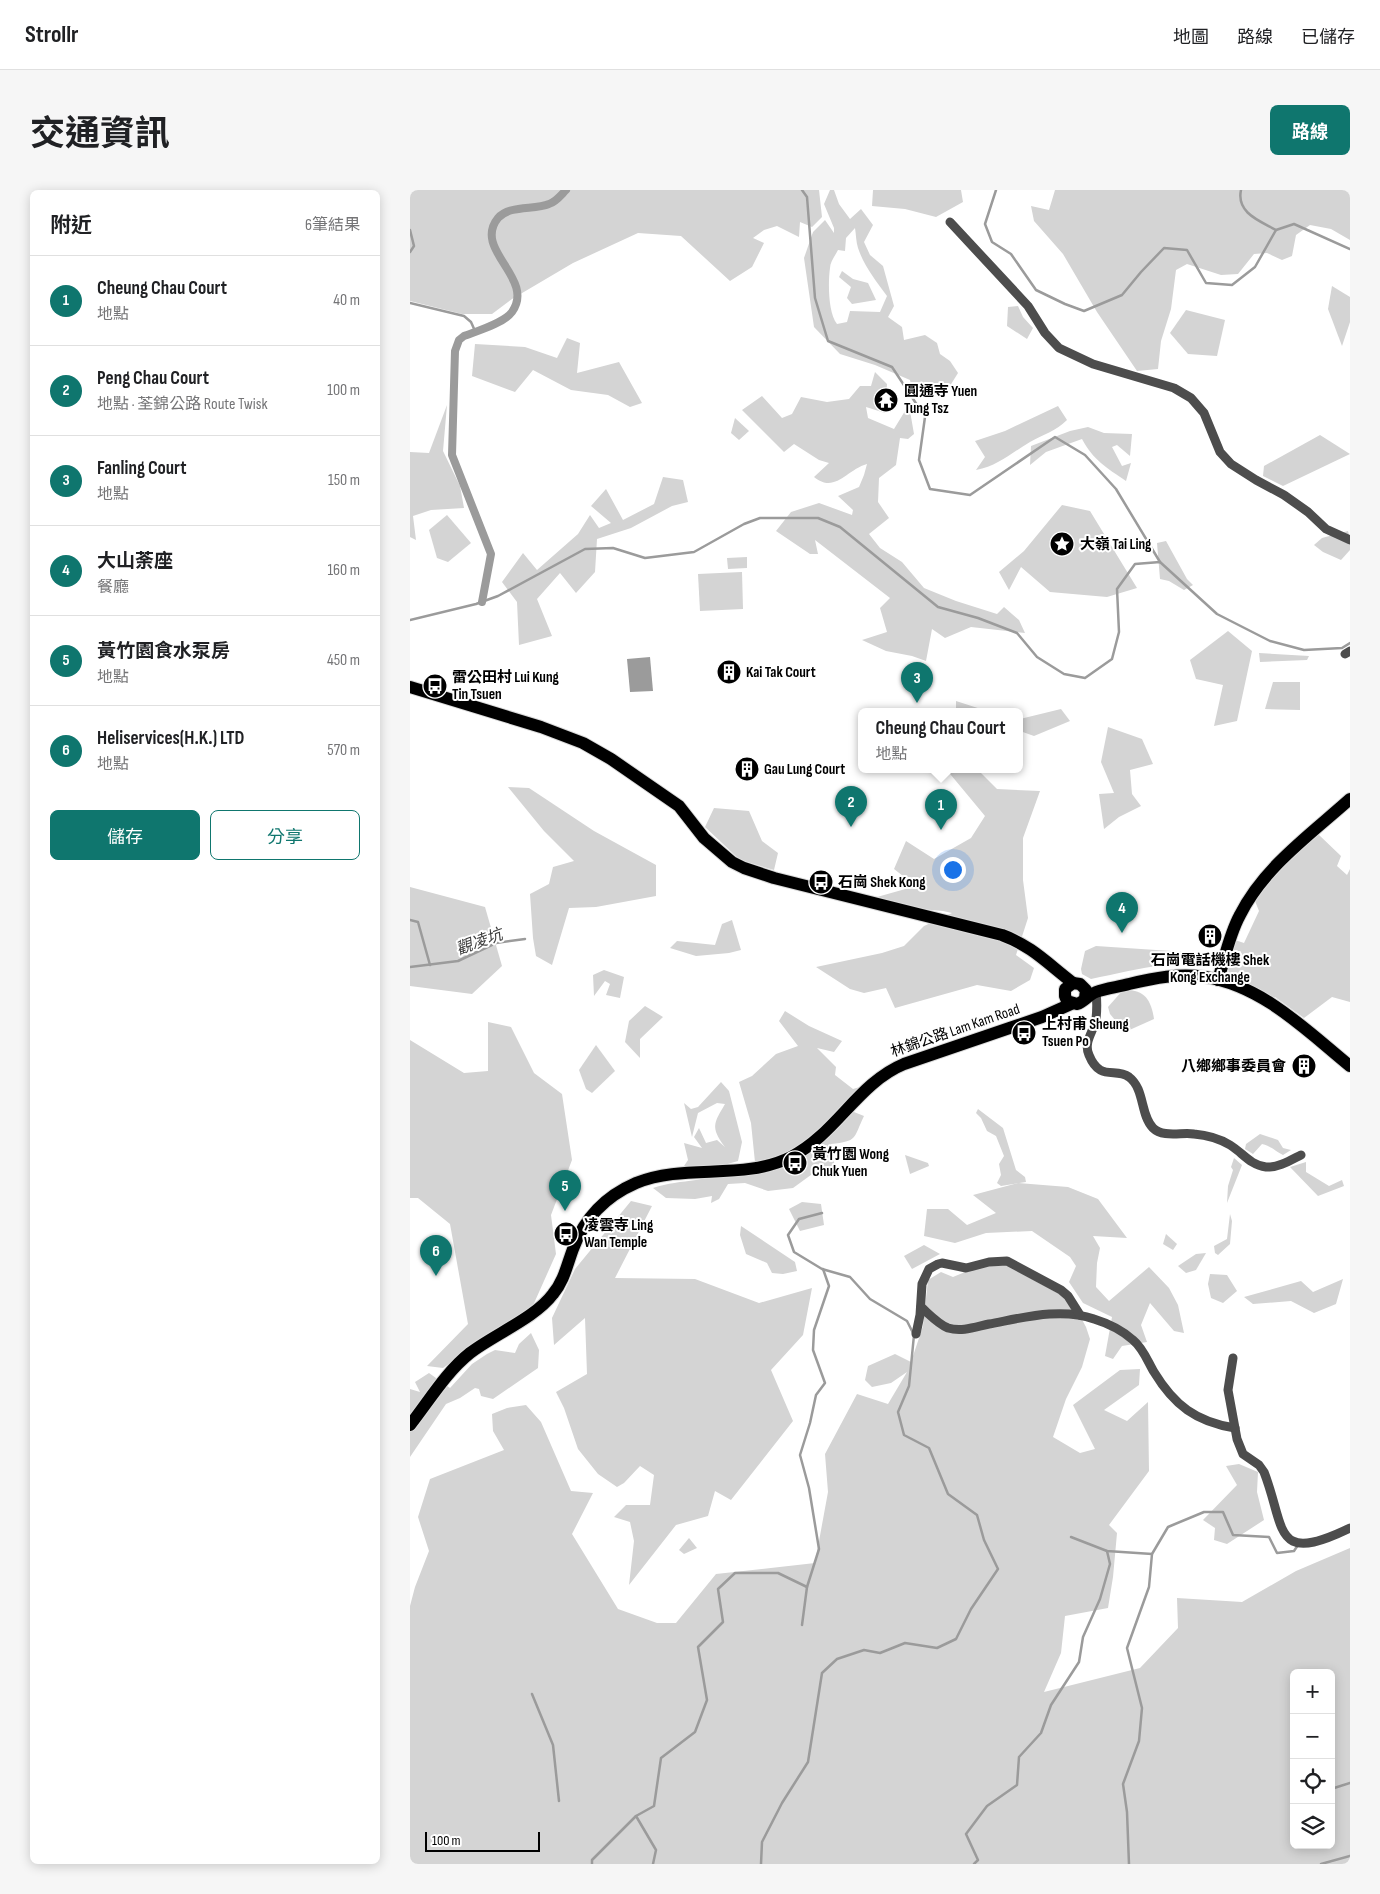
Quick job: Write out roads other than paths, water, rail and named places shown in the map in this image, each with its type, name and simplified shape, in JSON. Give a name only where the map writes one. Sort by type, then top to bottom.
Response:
[{"type":"main road","points":[[410,687],[541,728],[583,744],[611,759],[679,806],[715,849],[732,862],[751,871],[1002,935],[1029,947],[1062,975],[1070,985]]},
{"type":"main road","points":[[1218,980],[1235,926],[1255,891],[1271,870],[1350,799]]},
{"type":"main road","points":[[1070,985],[1064,994],[1066,1004],[1080,1004],[1089,993],[1164,976],[1194,976],[1218,980],[1238,986],[1270,1003],[1292,1018],[1350,1066]]},
{"type":"main road","points":[[1070,985],[1080,984],[1089,993]]},
{"type":"main road","name":"林錦公路 Lam Kam Road","points":[[410,1425],[453,1370],[467,1356],[540,1307],[552,1296],[563,1278],[586,1222],[603,1203],[618,1192],[659,1176],[755,1167],[784,1160],[818,1139],[871,1085],[888,1072],[904,1064],[1042,1017],[1066,1004]]},
{"type":"street","points":[[950,222],[1028,306],[1046,333],[1059,348],[1092,364],[1174,388],[1191,398],[1204,413],[1220,452],[1231,464],[1284,495],[1308,512],[1326,529],[1350,540]]},
{"type":"street","points":[[1089,993],[1096,1018],[1087,1044],[1093,1063],[1102,1071],[1124,1075],[1131,1079],[1138,1090],[1144,1112],[1155,1130],[1164,1134],[1185,1133],[1204,1135],[1230,1145],[1253,1163],[1261,1166],[1276,1166],[1301,1155]]},
{"type":"street","points":[[916,1334],[921,1307],[922,1284],[929,1269],[942,1263],[966,1268],[989,1262],[1007,1261],[1068,1296],[1080,1316]]},
{"type":"street","points":[[921,1307],[940,1324],[960,1330],[1026,1317],[1070,1314],[1093,1318],[1134,1341],[1174,1400],[1209,1422],[1235,1428]]},
{"type":"street","points":[[1233,1358],[1228,1390],[1235,1428],[1243,1454],[1260,1465],[1264,1472],[1279,1524],[1285,1536],[1294,1542],[1304,1544],[1327,1538],[1350,1528]]},
{"type":"waterway","points":[[482,602],[491,554],[452,455],[455,351],[459,340],[464,336],[490,326],[508,316],[512,312],[517,300],[516,287],[497,253],[493,241],[492,230],[498,218],[508,211],[515,209],[543,206],[552,203],[566,190]]},
{"type":"waterway","points":[[802,190],[807,197],[815,298],[828,341],[892,367],[925,417],[919,460],[930,489],[970,495],[1055,437],[1085,455],[1116,489],[1160,562]]},
{"type":"waterway","points":[[996,190],[985,224],[992,242],[1011,254],[1036,290],[1084,311],[1122,295],[1164,248],[1187,250],[1206,283],[1232,285],[1255,267],[1276,230]]},
{"type":"waterway","points":[[1241,190],[1240,198],[1242,205],[1251,215],[1263,223],[1276,230],[1294,224],[1350,249]]},
{"type":"waterway","points":[[410,230],[414,246],[410,252]]},
{"type":"waterway","points":[[410,303],[464,316],[471,322],[475,331]]},
{"type":"waterway","points":[[410,620],[476,604],[498,596],[585,549],[613,548],[645,558],[694,552],[744,524],[760,518],[818,518],[840,527],[938,607],[978,618],[1017,633],[1037,657],[1064,674],[1085,678],[1112,659],[1119,632],[1117,589],[1135,564],[1160,562],[1217,614],[1270,641],[1304,650],[1342,648],[1350,643]]},
{"type":"waterway","points":[[410,920],[418,922],[430,965]]},
{"type":"waterway","name":"觀凌坑","points":[[410,967],[458,961],[496,943],[525,939]]},
{"type":"waterway","points":[[761,1864],[762,1842],[782,1803],[808,1762],[822,1673],[837,1659],[864,1650],[880,1653],[905,1643],[937,1648],[956,1639],[971,1609],[998,1569],[984,1540],[977,1515],[948,1494],[929,1448],[904,1435],[898,1412],[909,1386],[914,1335],[907,1321],[870,1299],[850,1277],[822,1269],[794,1252],[788,1235],[799,1219],[822,1213]]},
{"type":"waterway","points":[[802,1625],[807,1587],[819,1549],[809,1488],[800,1455],[816,1395],[825,1383],[813,1350],[814,1330],[829,1286],[823,1269]]},
{"type":"waterway","points":[[1129,1864],[1127,1812],[1123,1784],[1139,1741],[1142,1708],[1127,1648],[1149,1587],[1152,1554],[1168,1527],[1204,1512],[1223,1512],[1233,1535],[1269,1537],[1277,1553],[1294,1551],[1298,1545]]},
{"type":"waterway","points":[[1071,1537],[1107,1551],[1152,1554]]},
{"type":"waterway","points":[[974,1864],[978,1860],[966,1834],[987,1806],[1017,1785],[1019,1757],[1041,1733],[1051,1705],[1079,1662],[1083,1637],[1100,1599],[1110,1564],[1107,1551]]},
{"type":"waterway","points":[[592,1864],[592,1860],[636,1816],[654,1806],[661,1758],[695,1732],[707,1700],[698,1647],[723,1622],[718,1589],[735,1573],[778,1573],[807,1587]]},
{"type":"waterway","points":[[532,1694],[553,1745],[559,1801]]},
{"type":"waterway","points":[[1335,1788],[1350,1783]]},
{"type":"waterway","points":[[636,1816],[656,1850],[653,1864]]},
{"type":"waterway","points":[[1321,1864],[1350,1856]]},
{"type":"place","name":"圓通寺 Yuen Tung Tsz","points":[[886,400]]},
{"type":"place","name":"大嶺 Tai Ling","points":[[1062,544]]},
{"type":"place","name":"Kai Tak Court","points":[[729,672]]},
{"type":"place","name":"雷公田村 Lui Kung Tin Tsuen","points":[[435,686]]},
{"type":"place","name":"Fanling Court","points":[[917,703]]},
{"type":"place","name":"Gau Lung Court","points":[[747,769]]},
{"type":"place","name":"Peng Chau Court","points":[[851,827]]},
{"type":"place","name":"Cheung Chau Court","points":[[941,830]]},
{"type":"place","name":"石崗 Shek Kong","points":[[821,882]]},
{"type":"place","name":"大山荼座","points":[[1122,933]]},
{"type":"place","name":"石崗電話機樓 Shek Kong Exchange","points":[[1210,936]]},
{"type":"place","name":"上村甫 Sheung Tsuen Po","points":[[1024,1033]]},
{"type":"place","name":"八鄉鄉事委員會","points":[[1304,1066]]},
{"type":"place","name":"黃竹園 Wong Chuk Yuen","points":[[795,1163]]},
{"type":"place","name":"黃竹園食水泵房","points":[[565,1211]]},
{"type":"place","name":"凌雲寺 Ling Wan Temple","points":[[566,1234]]},
{"type":"place","name":"Heliservices(H.K.) LTD","points":[[436,1276]]}]
